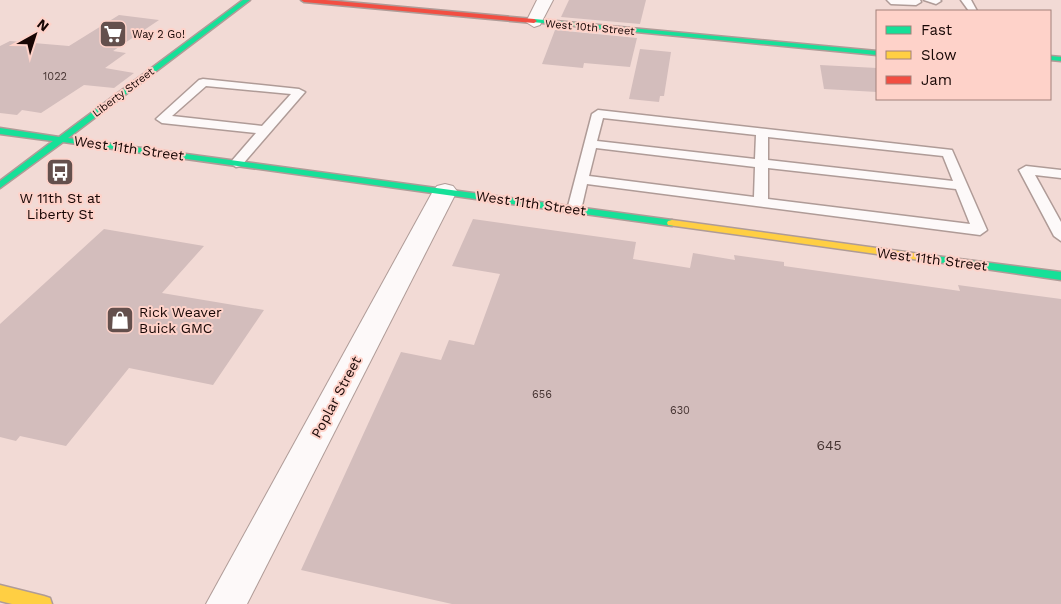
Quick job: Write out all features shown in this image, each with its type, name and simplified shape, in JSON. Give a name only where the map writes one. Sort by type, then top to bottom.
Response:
[{"type":"street","name":"Liberty Street","points":[[0,185],[247,0]]},
{"type":"street","name":"West 10th Street","points":[[304,0],[540,11]]},
{"type":"street","name":"West 10th Street","points":[[422,0],[540,11],[815,42],[876,53]]},
{"type":"street","name":"West 10th Street","points":[[815,42],[876,42]]},
{"type":"street","name":"West 11th Street","points":[[0,131],[1061,276]]},
{"type":"street","name":"Poplar Street","points":[[226,604],[445,191]]},
{"type":"street","points":[[0,592],[44,604]]},
{"type":"lane","points":[[891,1],[916,2],[915,0]]},
{"type":"lane","points":[[929,0],[936,0]]},
{"type":"lane","points":[[236,162],[265,130],[299,92],[203,82],[162,119],[265,130]]},
{"type":"lane","points":[[574,210],[598,114],[948,153],[980,230],[582,179]]},
{"type":"lane","points":[[761,202],[762,133]]},
{"type":"lane","points":[[590,144],[962,186]]},
{"type":"lane","points":[[1061,174],[1026,170],[1061,236]]},
{"type":"building","points":[[569,0],[646,0],[640,24],[561,17]]},
{"type":"building","points":[[119,15],[159,20],[113,51],[126,53],[105,68],[134,73],[114,88],[84,85],[41,113],[22,110],[17,115],[0,113],[0,46],[10,41],[69,46]]},
{"type":"building","points":[[555,30],[637,38],[630,67],[584,63],[583,68],[542,64]]},
{"type":"building","points":[[640,49],[671,52],[664,96],[660,96],[659,102],[629,99]]},
{"type":"building","points":[[820,65],[876,68],[876,92],[824,89]]},
{"type":"building","points":[[473,219],[636,242],[633,259],[690,268],[693,253],[735,260],[734,255],[784,262],[784,266],[960,291],[958,285],[1061,299],[1061,604],[452,604],[301,570],[401,352],[441,360],[449,340],[474,345],[500,274],[452,266]]},
{"type":"building","points":[[104,229],[204,246],[162,293],[264,310],[213,385],[129,368],[66,446],[20,436],[16,441],[0,437],[0,324]]},
{"type":"traffic: fast","points":[[0,185],[247,0]]},
{"type":"traffic: fast","points":[[534,21],[876,53]]},
{"type":"traffic: fast","points":[[1051,58],[1061,59]]},
{"type":"traffic: fast","points":[[0,131],[672,223]]},
{"type":"traffic: fast","points":[[920,257],[1061,276]]},
{"type":"traffic: slow","points":[[672,223],[920,257]]},
{"type":"traffic: slow","points":[[0,593],[44,604]]},
{"type":"traffic: jam","points":[[304,0],[534,21]]},
{"type":"place","name":"Way 2 Go!","points":[[113,34]]},
{"type":"place","name":"W 11th St at Liberty St","points":[[60,172]]},
{"type":"place","name":"Rick Weaver Buick GMC","points":[[120,320]]}]
